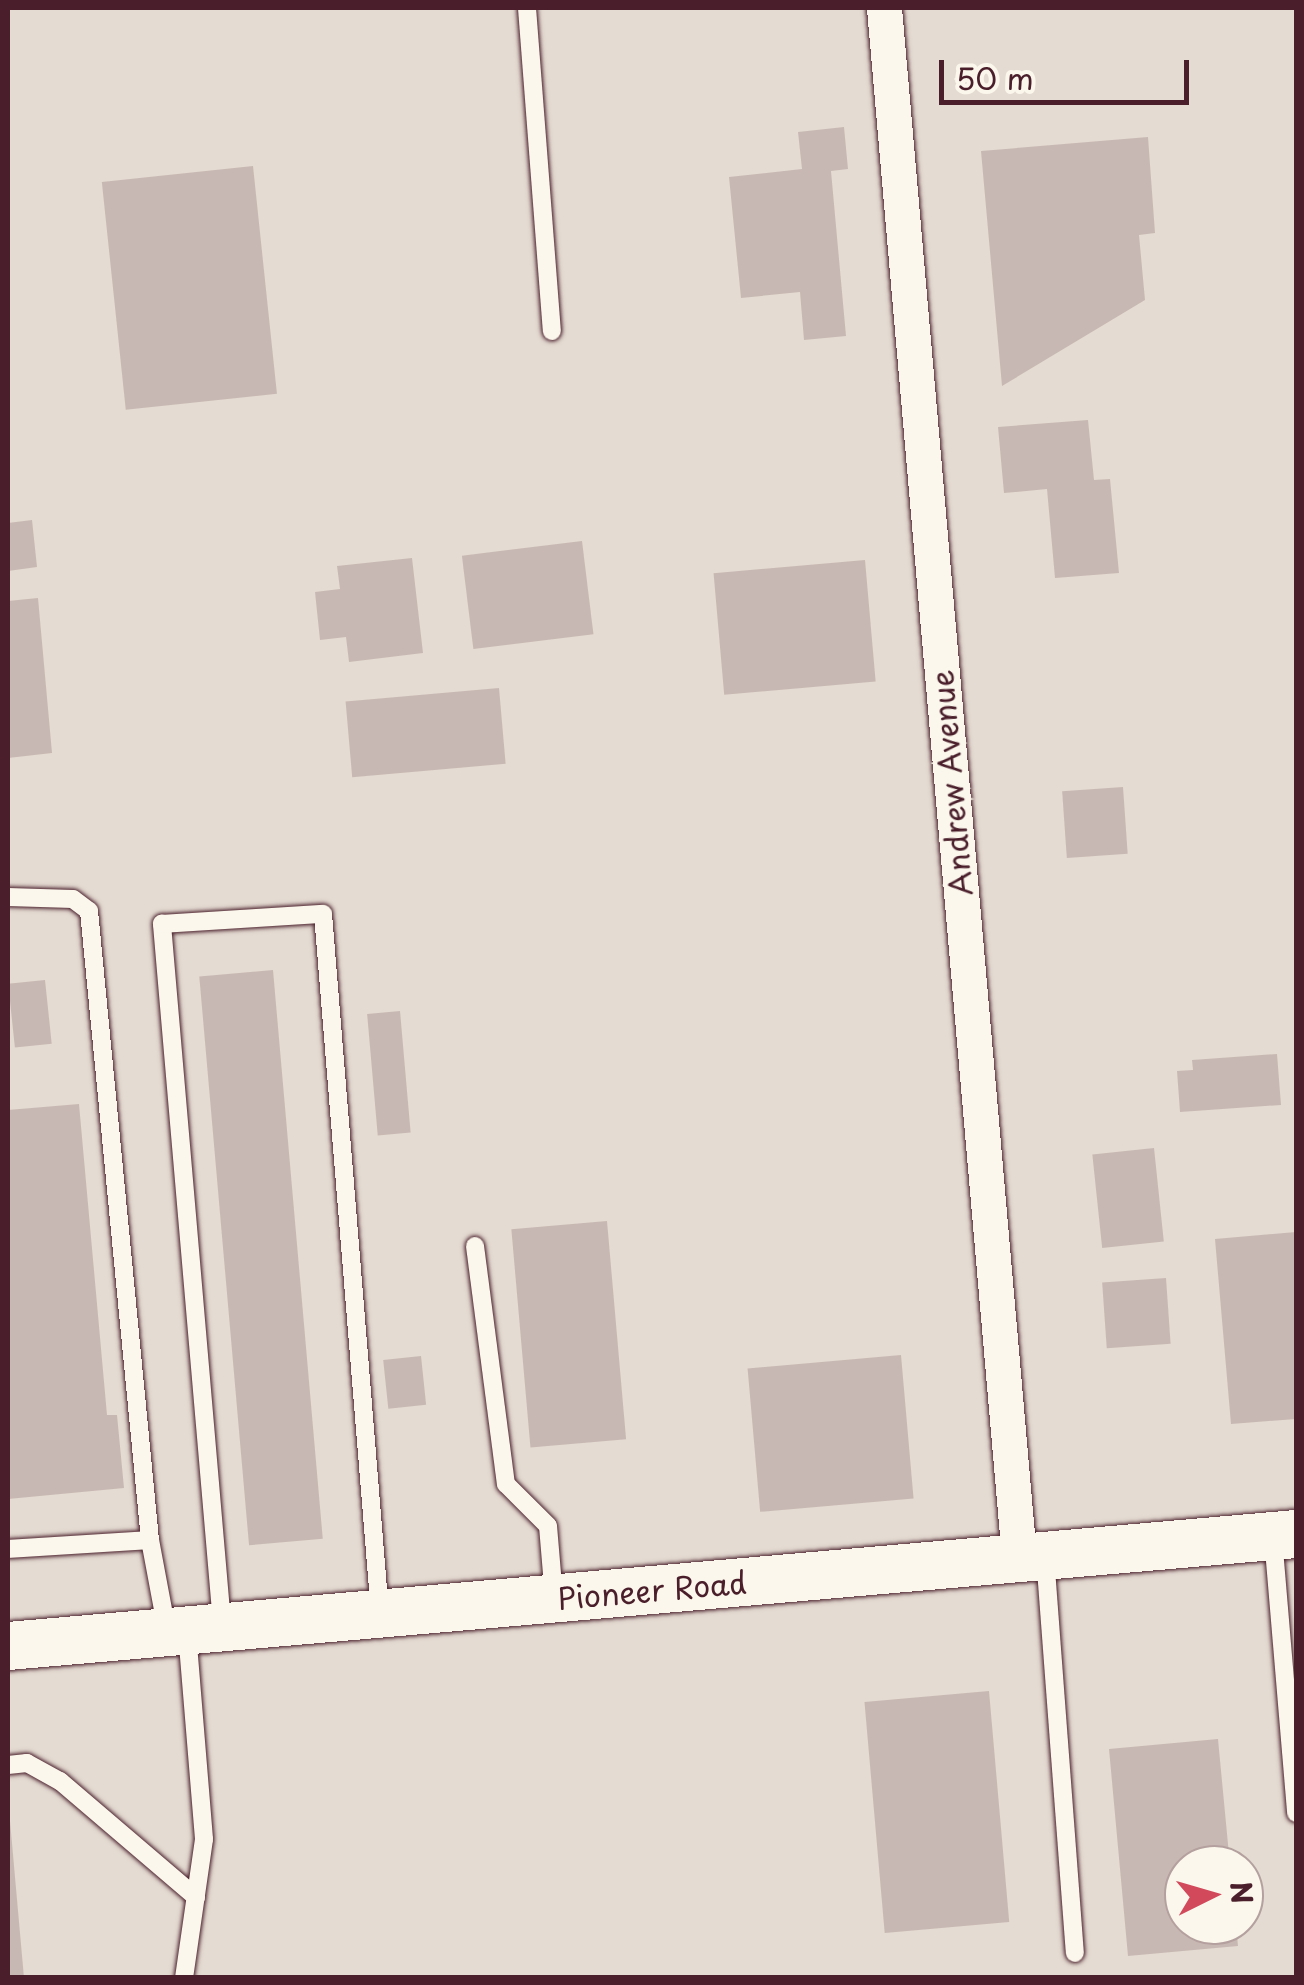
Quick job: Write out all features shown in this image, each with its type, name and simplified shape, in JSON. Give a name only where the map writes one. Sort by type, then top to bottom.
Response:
[{"type":"main road","name":"Pioneer Road","points":[[8,1646],[1285,1535]]},
{"type":"street","name":"Andrew Avenue","points":[[884,8],[1032,1557]]},
{"type":"lane","points":[[526,8],[552,331]]},
{"type":"lane","points":[[8,897],[73,899],[90,911],[150,1540],[192,1630]]},
{"type":"lane","points":[[184,1978],[204,1838],[162,924],[324,914],[380,1613]]},
{"type":"lane","points":[[475,1246],[506,1484],[548,1526],[554,1598]]},
{"type":"lane","points":[[1285,1535],[1296,1813]]},
{"type":"lane","points":[[8,1549],[150,1540]]},
{"type":"lane","points":[[1032,1557],[1075,1953]]},
{"type":"lane","points":[[8,1765],[27,1763],[60,1781],[196,1897]]},
{"type":"shaded area","points":[[8,8],[1296,8],[1296,1977],[8,1978]]},
{"type":"building","points":[[844,127],[848,169],[831,171],[846,336],[804,340],[800,292],[741,298],[729,177],[802,169],[798,132]]},
{"type":"building","points":[[1148,137],[1155,233],[1139,235],[1145,300],[1002,386],[981,151]]},
{"type":"building","points":[[253,166],[277,394],[126,410],[102,182]]},
{"type":"building","points":[[1088,420],[1094,480],[1110,479],[1119,573],[1055,578],[1047,489],[1004,493],[998,427]]},
{"type":"building","points":[[32,520],[37,567],[8,571],[8,523]]},
{"type":"building","points":[[582,541],[593,634],[473,649],[462,556]]},
{"type":"building","points":[[412,558],[423,653],[349,662],[346,637],[320,640],[315,592],[340,589],[337,566]]},
{"type":"building","points":[[865,560],[876,682],[724,695],[714,573]]},
{"type":"building","points":[[38,598],[52,753],[8,758],[8,601]]},
{"type":"building","points":[[499,688],[506,764],[352,777],[346,701]]},
{"type":"building","points":[[1123,787],[1128,854],[1067,858],[1062,791]]},
{"type":"building","points":[[273,970],[323,1539],[249,1545],[199,976]]},
{"type":"building","points":[[45,980],[52,1044],[15,1048],[8,984]]},
{"type":"building","points":[[400,1011],[411,1133],[378,1135],[367,1014]]},
{"type":"building","points":[[1277,1054],[1281,1105],[1180,1112],[1177,1071],[1193,1070],[1192,1060]]},
{"type":"building","points":[[79,1104],[107,1415],[117,1415],[124,1488],[8,1499],[8,1110]]},
{"type":"building","points":[[1154,1148],[1164,1241],[1102,1248],[1092,1154]]},
{"type":"building","points":[[607,1221],[626,1439],[530,1448],[511,1229]]},
{"type":"building","points":[[1296,1232],[1296,1419],[1231,1424],[1215,1239]]},
{"type":"building","points":[[1166,1278],[1171,1344],[1107,1348],[1102,1282]]},
{"type":"building","points":[[901,1355],[914,1498],[760,1512],[748,1368]]},
{"type":"building","points":[[421,1356],[426,1405],[388,1409],[383,1360]]},
{"type":"building","points":[[989,1691],[1009,1922],[885,1933],[864,1702]]},
{"type":"building","points":[[1218,1739],[1228,1845],[1164,1845],[1164,1945],[1238,1946],[1128,1956],[1109,1749]]},
{"type":"building","points":[[10,1821],[24,1978],[8,1978]]}]
